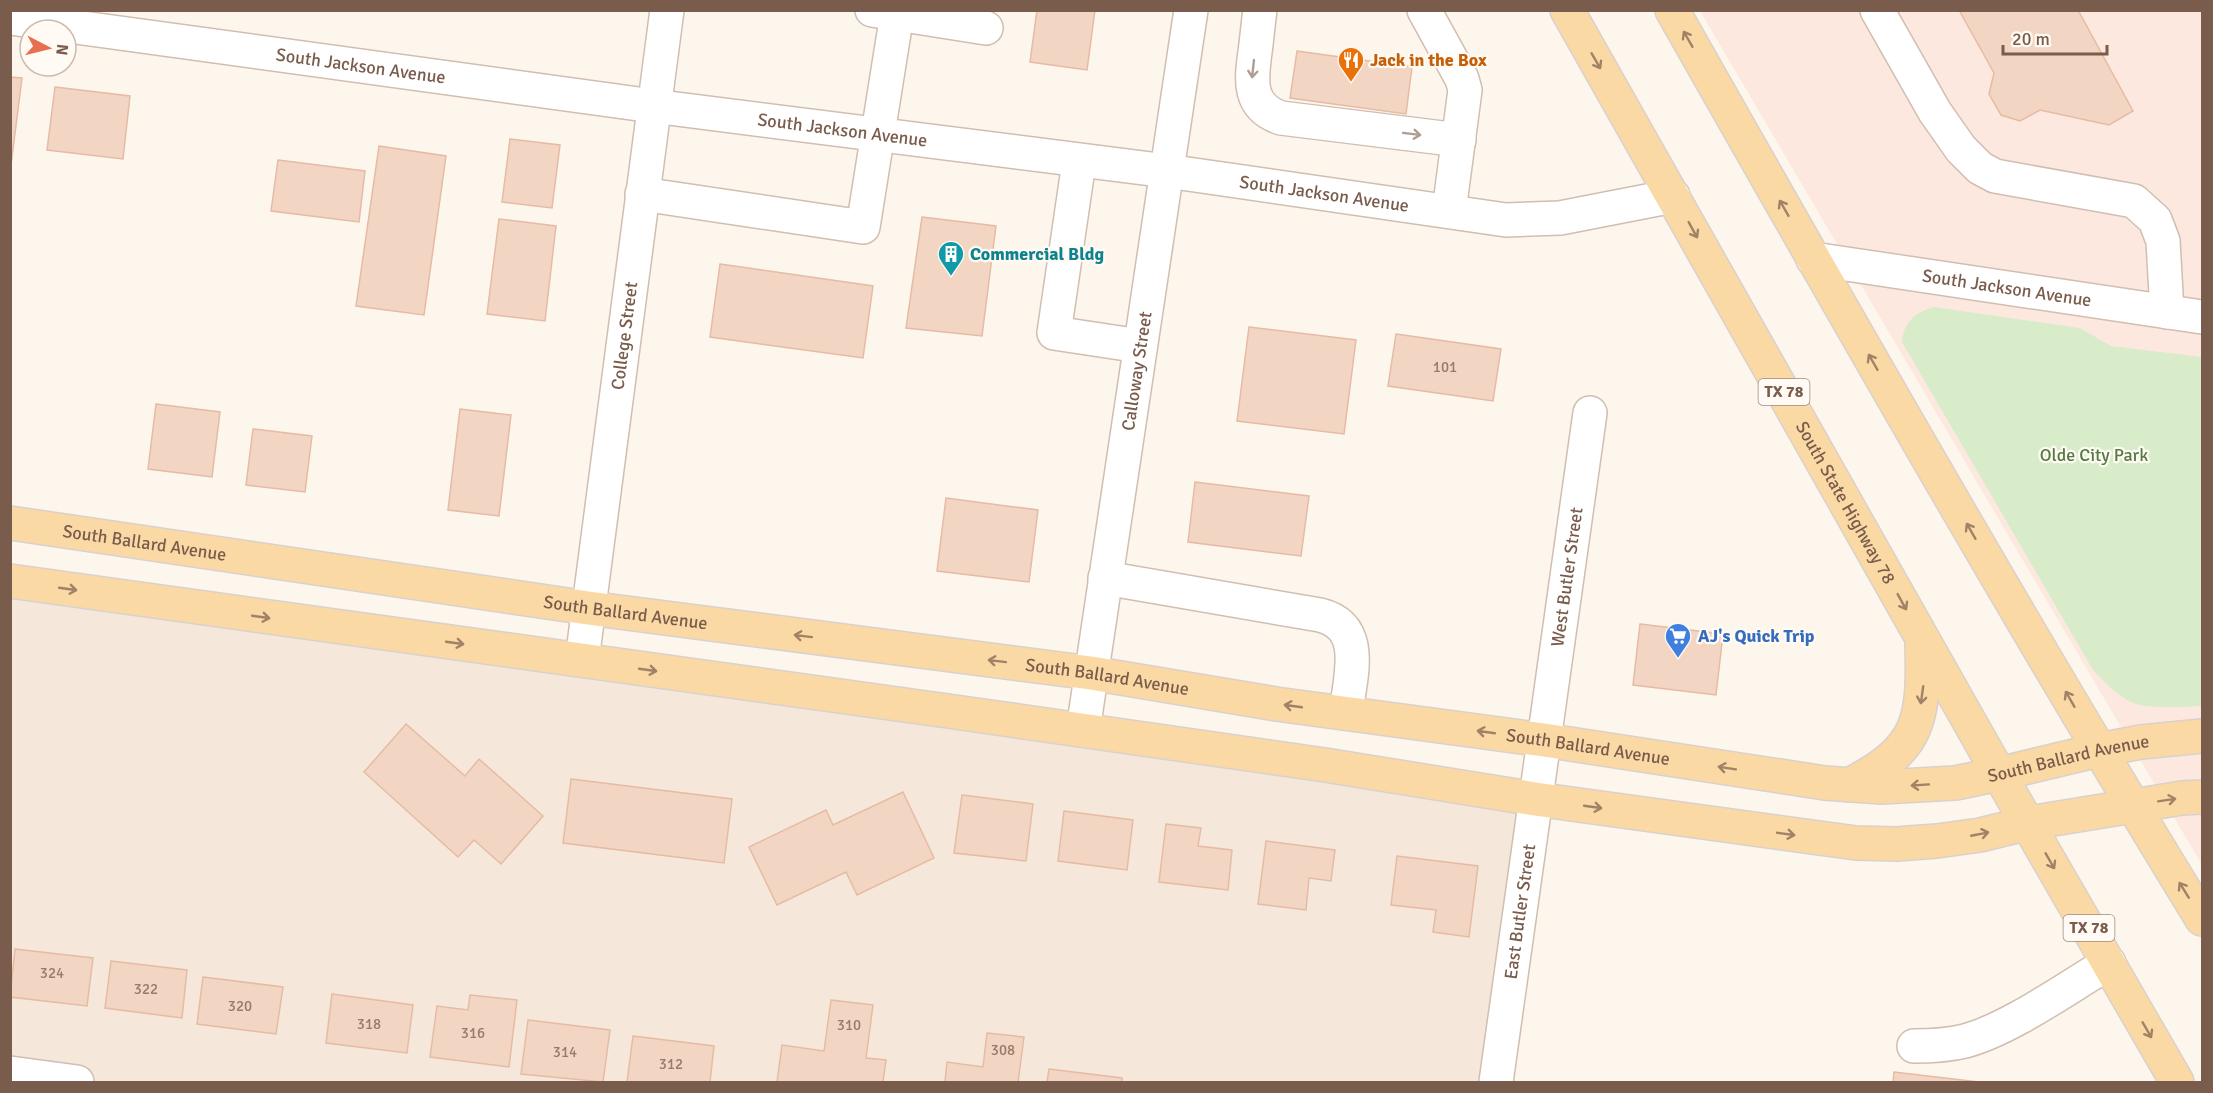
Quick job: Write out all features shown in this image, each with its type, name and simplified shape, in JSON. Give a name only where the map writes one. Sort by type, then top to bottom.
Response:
[{"type":"main road","name":"South State Highway 78","points":[[1567,10],[1999,774]]},
{"type":"main road","points":[[1672,10],[1813,259],[2099,750],[2202,920]]},
{"type":"main road","name":"South Ballard Avenue","points":[[10,522],[588,608],[1091,673],[1825,783],[1881,787],[1955,783],[2141,742],[2202,736]]},
{"type":"main road","points":[[10,581],[1083,730],[1325,765],[1535,799],[1856,843],[1896,844],[1937,841],[1980,835],[2028,823],[2202,797]]},
{"type":"main road","points":[[1849,784],[1876,771],[1894,757],[1912,736],[1923,688],[1922,637]]},
{"type":"main road","name":"TX 78","points":[[1999,774],[2177,1083]]},
{"type":"street","name":"College Street","points":[[582,660],[667,10]]},
{"type":"street","name":"Calloway Street","points":[[1083,730],[1191,10]]},
{"type":"street","points":[[1260,10],[1252,86],[1264,110],[1281,118],[1459,140]]},
{"type":"street","points":[[1424,10],[1462,79],[1465,90],[1449,211]]},
{"type":"street","points":[[1877,10],[1935,112],[1961,149],[1980,168],[1995,176],[2134,201],[2156,220],[2163,241],[2167,312]]},
{"type":"street","points":[[642,194],[863,227],[878,135],[885,12],[986,28]]},
{"type":"street","name":"South Jackson Avenue","points":[[10,18],[653,106],[1080,162],[1167,171],[1506,220],[1560,218],[1673,196]]},
{"type":"street","points":[[1080,162],[1054,333],[1140,346]]},
{"type":"street","name":"South Jackson Avenue","points":[[1813,259],[2202,317]]},
{"type":"street","name":"West Butler Street","points":[[1544,740],[1590,413]]},
{"type":"street","points":[[1105,578],[1320,615],[1339,622],[1347,632],[1353,652],[1346,713]]},
{"type":"street","name":"East Butler Street","points":[[1496,1083],[1544,740]]},
{"type":"street","points":[[1914,1046],[1966,1041],[2010,1022],[2109,963]]},
{"type":"street","points":[[10,1073],[77,1083]]},
{"type":"shaded area","points":[[1700,11],[2202,11],[2202,865]]},
{"type":"shaded area","points":[[11,596],[1535,799],[1497,1082],[11,1082]]},
{"type":"green space","name":"Olde City Park","points":[[1934,307],[2080,328],[2111,346],[2202,357],[2202,706],[2139,705],[2116,693],[2093,670],[1902,342],[1908,323],[1916,315]]},
{"type":"building","points":[[1037,10],[1095,10],[1087,70],[1030,62]]},
{"type":"building","points":[[1959,10],[2078,10],[2133,111],[2109,125],[2040,110],[2020,121],[2001,115],[1989,94],[1994,73]]},
{"type":"building","name":"Jack in the Box","points":[[1297,51],[1412,67],[1406,114],[1290,98]]},
{"type":"building","points":[[10,77],[22,78],[10,165]]},
{"type":"building","points":[[55,87],[130,96],[123,159],[47,150]]},
{"type":"building","points":[[510,139],[560,145],[552,208],[502,202]]},
{"type":"building","points":[[379,146],[446,156],[424,315],[356,306]]},
{"type":"building","points":[[278,160],[365,171],[359,222],[271,211]]},
{"type":"building","name":"Commercial Bldg","points":[[922,217],[996,226],[982,336],[906,328]]},
{"type":"building","points":[[499,219],[556,226],[545,321],[487,314]]},
{"type":"building","points":[[720,264],[873,286],[863,358],[710,337]]},
{"type":"building","points":[[1249,327],[1356,340],[1344,434],[1237,421]]},
{"type":"building","points":[[1396,334],[1501,349],[1493,401],[1388,386]]},
{"type":"building","points":[[156,404],[220,412],[212,477],[148,469]]},
{"type":"building","points":[[460,409],[511,415],[499,516],[448,510]]},
{"type":"building","points":[[253,429],[312,436],[305,492],[246,485]]},
{"type":"building","points":[[1195,482],[1309,496],[1301,556],[1188,542]]},
{"type":"building","points":[[946,498],[1038,510],[1029,582],[937,571]]},
{"type":"building","name":"AJ's Quick Trip","points":[[1640,624],[1723,634],[1716,695],[1633,685]]},
{"type":"building","points":[[406,724],[465,776],[479,759],[543,816],[501,864],[474,840],[458,857],[364,772]]},
{"type":"building","points":[[571,779],[732,799],[724,863],[563,843]]},
{"type":"building","points":[[903,792],[934,858],[857,895],[846,872],[777,905],[749,847],[826,810],[833,825]]},
{"type":"building","points":[[962,795],[1033,804],[1026,861],[954,853]]},
{"type":"building","points":[[1064,811],[1133,820],[1127,870],[1058,861]]},
{"type":"building","points":[[1166,824],[1201,828],[1198,846],[1232,850],[1228,890],[1159,882]]},
{"type":"building","points":[[1266,841],[1335,850],[1331,881],[1309,878],[1306,910],[1258,904]]},
{"type":"building","points":[[1397,856],[1478,866],[1469,937],[1433,932],[1436,910],[1391,905]]},
{"type":"building","points":[[15,949],[93,958],[87,1006],[10,997]]},
{"type":"building","points":[[111,961],[187,970],[182,1018],[105,1008]]},
{"type":"building","points":[[203,977],[283,987],[276,1034],[197,1024]]},
{"type":"building","points":[[332,994],[413,1005],[407,1053],[326,1043]]},
{"type":"building","points":[[470,995],[517,1000],[509,1067],[430,1057],[437,1006],[468,1010]]},
{"type":"building","points":[[831,1000],[873,1005],[866,1058],[886,1060],[883,1082],[777,1082],[782,1045],[824,1051]]},
{"type":"building","points":[[528,1020],[610,1030],[603,1082],[521,1074]]},
{"type":"building","points":[[987,1033],[1024,1037],[1018,1082],[945,1082],[947,1062],[983,1067]]},
{"type":"building","points":[[633,1036],[714,1046],[710,1082],[627,1082]]},
{"type":"building","points":[[1049,1069],[1122,1078],[1122,1082],[1047,1082]]},
{"type":"building","points":[[1894,1072],[1979,1082],[1893,1082]]},
{"type":"place","name":"Jack in the Box","points":[[1351,83]]},
{"type":"place","name":"Commercial Bldg","points":[[951,277]]},
{"type":"place","name":"AJ's Quick Trip","points":[[1678,659]]}]
